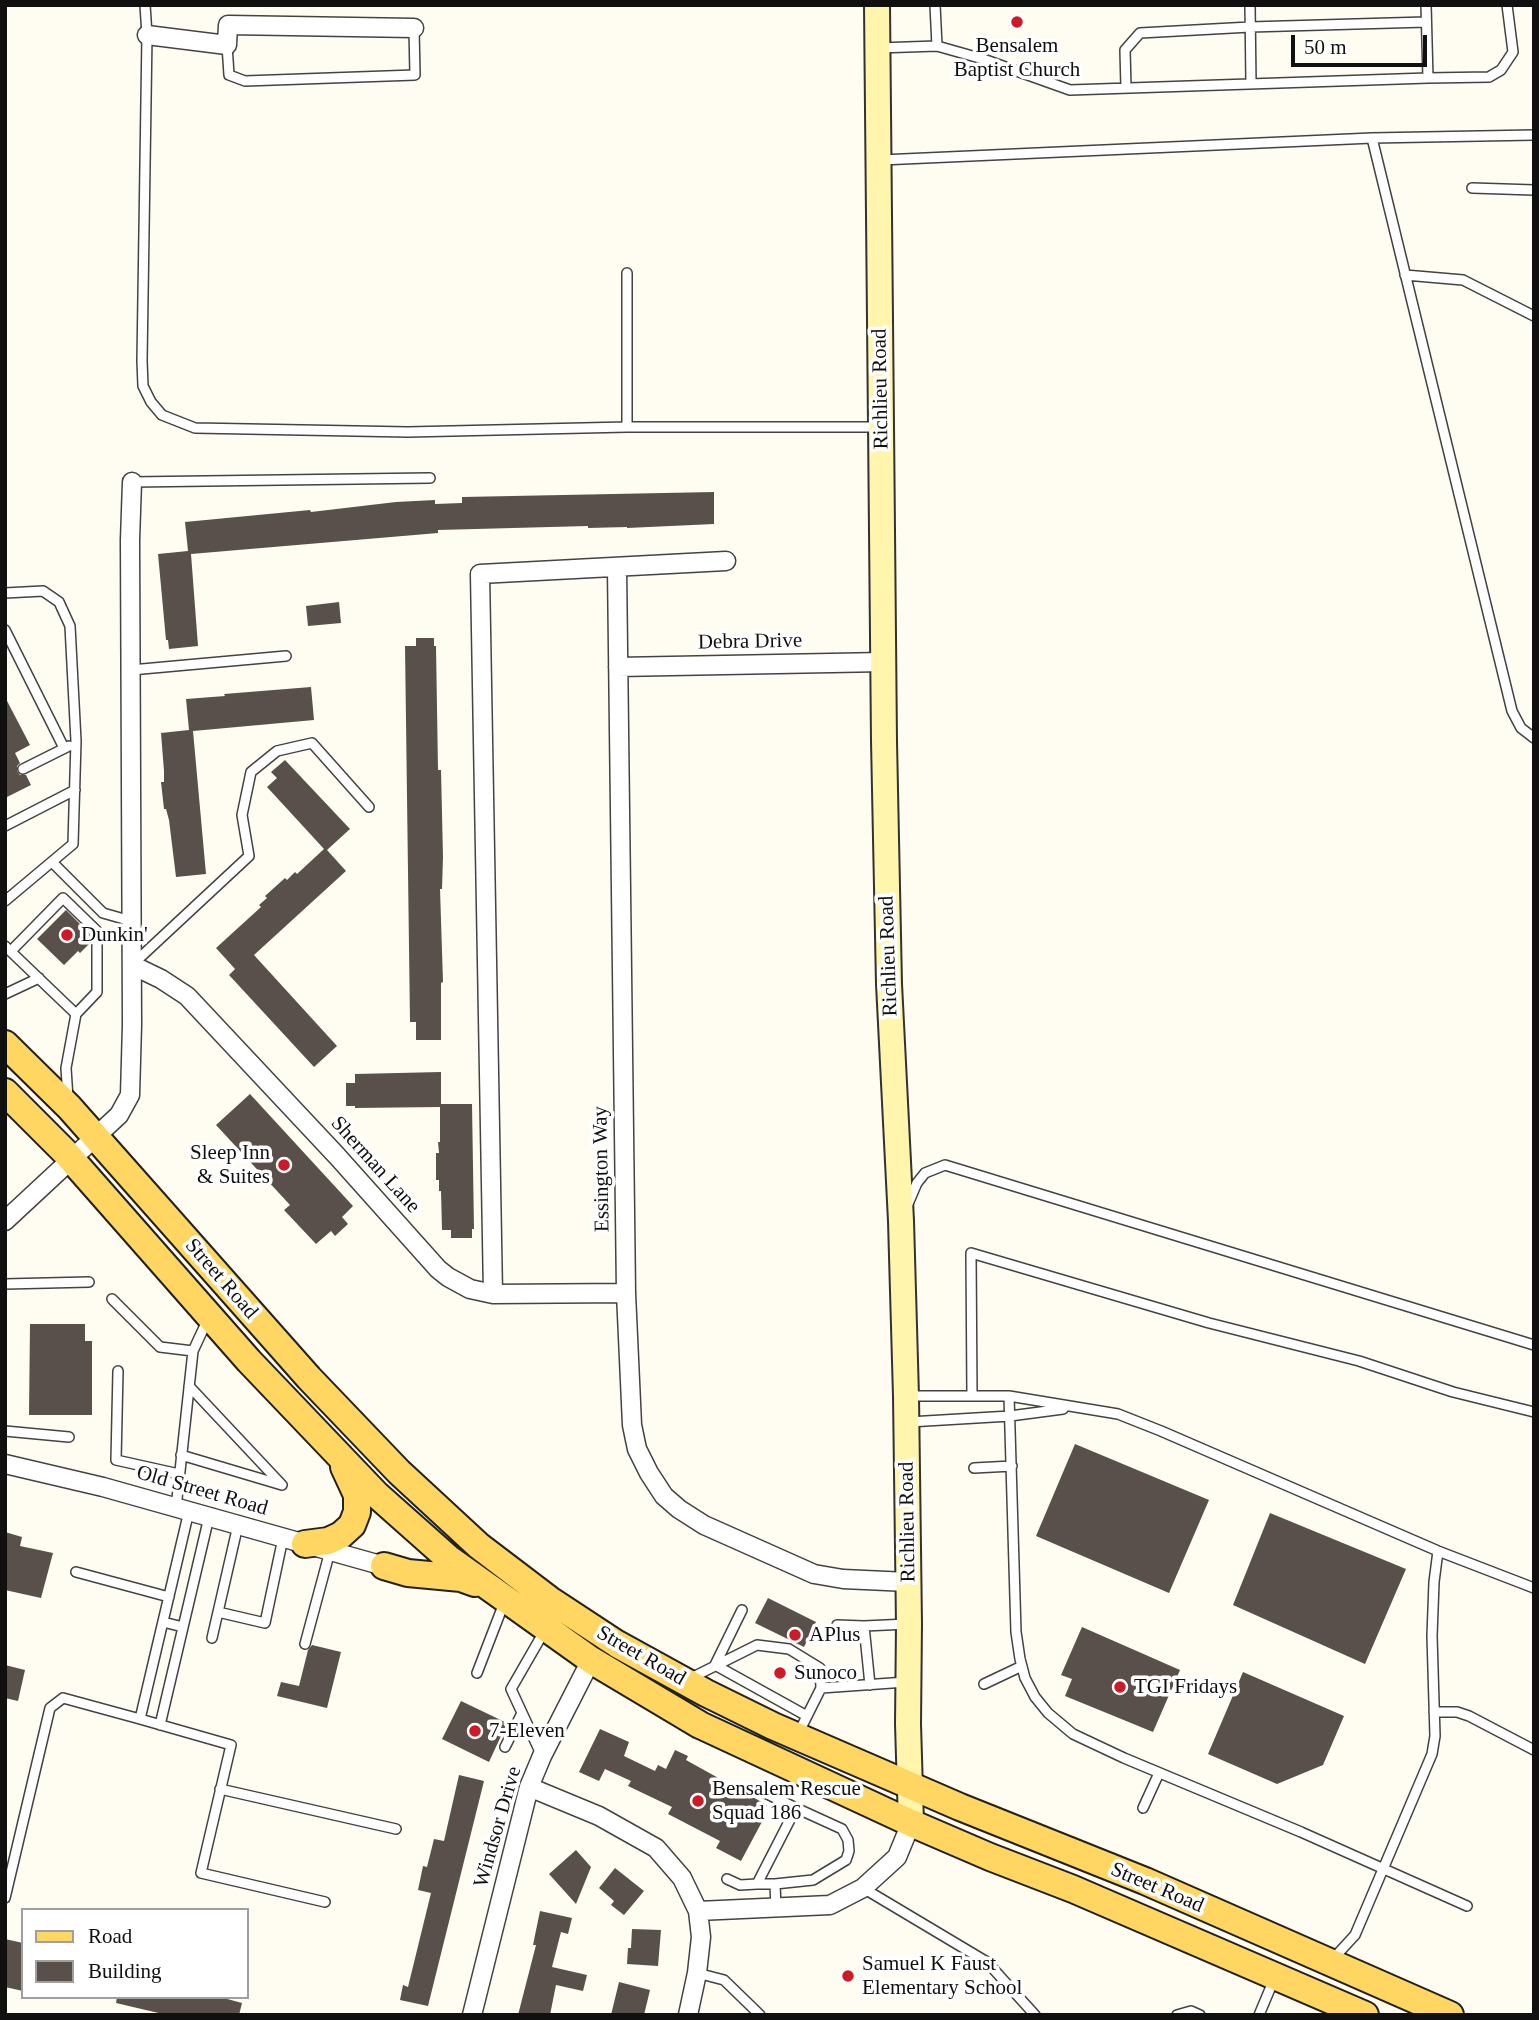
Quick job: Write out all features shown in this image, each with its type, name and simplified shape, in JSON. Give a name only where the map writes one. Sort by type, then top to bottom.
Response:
[{"type":"main road","name":"Richlieu Road","points":[[877,5],[889,984],[901,1222],[906,1396],[911,1823]]},
{"type":"main road","name":"Street Road","points":[[5,1044],[69,1107],[309,1378],[440,1512],[490,1555],[550,1600],[617,1644],[685,1681],[802,1726],[910,1785],[1145,1881],[1331,1961],[1439,2012]]},
{"type":"main road","name":"Street Road","points":[[5,1092],[72,1160],[210,1316],[377,1495],[449,1558],[591,1660],[700,1724],[911,1823],[1267,1971],[1365,2015]]},
{"type":"main road","points":[[306,1544],[328,1541],[341,1535],[352,1525],[357,1512],[357,1495],[334,1451]]},
{"type":"main road","points":[[384,1566],[408,1573],[461,1578],[500,1595]]},
{"type":"main road","points":[[1267,1971],[1306,1975],[1317,1972],[1331,1961]]},
{"type":"street","points":[[147,35],[227,45],[228,25],[414,28]]},
{"type":"street","points":[[5,1221],[119,1115],[130,1095],[132,482]]},
{"type":"street","points":[[493,1294],[480,574],[726,561]]},
{"type":"street","name":"Essington Way","points":[[617,568],[626,1293],[632,1425],[637,1449],[664,1496],[704,1525],[814,1574],[843,1579],[908,1582]]},
{"type":"street","name":"Debra Drive","points":[[618,667],[884,662]]},
{"type":"street","name":"Sherman Lane","points":[[132,965],[187,996],[311,1127],[438,1269],[470,1289],[493,1294],[626,1293]]},
{"type":"street","name":"Old Street Road","points":[[5,1464],[103,1487],[384,1566]]},
{"type":"street","name":"Windsor Drive","points":[[472,2015],[529,1787],[591,1660]]},
{"type":"street","points":[[529,1787],[599,1816],[656,1849],[682,1878],[698,1911],[701,1937],[688,2015]]},
{"type":"street","name":"Richlieu Road","points":[[698,1911],[831,1905],[863,1888],[897,1857],[911,1823]]},
{"type":"lane","points":[[145,5],[147,35],[143,386],[162,415],[195,428],[408,432],[627,427],[881,427]]},
{"type":"lane","points":[[935,5],[937,46]]},
{"type":"lane","points":[[1250,5],[1251,84]]},
{"type":"lane","points":[[1426,5],[1428,78]]},
{"type":"lane","points":[[876,48],[937,46],[984,59],[1070,90],[1489,77],[1501,70],[1513,52],[1507,5]]},
{"type":"lane","points":[[1126,88],[1125,50],[1140,33],[1426,22]]},
{"type":"lane","points":[[227,45],[229,75],[245,81],[415,75],[414,28]]},
{"type":"lane","points":[[879,160],[1372,138],[1534,135]]},
{"type":"lane","points":[[1372,138],[1512,712],[1521,728],[1534,738]]},
{"type":"lane","points":[[1472,188],[1534,190]]},
{"type":"lane","points":[[627,273],[627,427]]},
{"type":"lane","points":[[1405,275],[1463,280],[1534,316]]},
{"type":"lane","points":[[132,482],[430,478]]},
{"type":"lane","points":[[5,593],[43,592],[59,602],[70,626],[76,741],[73,845],[5,901]]},
{"type":"lane","points":[[5,631],[64,748]]},
{"type":"lane","points":[[131,670],[286,656]]},
{"type":"lane","points":[[23,769],[76,741]]},
{"type":"lane","points":[[132,965],[249,856],[242,815],[251,772],[277,751],[312,743],[369,807]]},
{"type":"lane","points":[[5,826],[75,790]]},
{"type":"lane","points":[[52,862],[103,913],[131,921]]},
{"type":"lane","points":[[69,1107],[66,1068],[76,1014],[97,992],[97,931],[63,898],[8,948],[76,1014]]},
{"type":"lane","points":[[5,994],[39,978]]},
{"type":"lane","points":[[901,1222],[916,1183],[925,1172],[944,1165],[1534,1345]]},
{"type":"lane","points":[[972,1396],[971,1253],[1209,1323],[1359,1361],[1453,1392],[1534,1412]]},
{"type":"lane","points":[[5,1284],[89,1282]]},
{"type":"lane","points":[[112,1299],[160,1347],[193,1351]]},
{"type":"lane","points":[[140,1718],[169,1597],[182,1509],[179,1474],[193,1351],[210,1316]]},
{"type":"lane","points":[[118,1371],[116,1460],[179,1474]]},
{"type":"lane","points":[[181,1455],[282,1485],[189,1386]]},
{"type":"lane","points":[[906,1396],[1009,1396],[1118,1414],[1438,1551],[1534,1588]]},
{"type":"lane","points":[[1009,1396],[1016,1632],[1022,1666],[1035,1697],[1048,1713],[1073,1734],[1468,1906]]},
{"type":"lane","points":[[906,1422],[1010,1416],[1075,1407]]},
{"type":"lane","points":[[5,1431],[69,1437]]},
{"type":"lane","points":[[5,1452],[5,1464]]},
{"type":"lane","points":[[974,1468],[1012,1466]]},
{"type":"lane","points":[[160,1725],[209,1517]]},
{"type":"lane","points":[[212,1638],[238,1525]]},
{"type":"lane","points":[[218,1612],[265,1623],[306,1544]]},
{"type":"lane","points":[[304,1644],[306,1544]]},
{"type":"lane","points":[[1331,1961],[1355,1935],[1432,1754],[1435,1736],[1432,1636],[1438,1551]]},
{"type":"lane","points":[[76,1572],[169,1597]]},
{"type":"lane","points":[[477,1673],[500,1595]]},
{"type":"lane","points":[[715,1665],[743,1610]]},
{"type":"lane","points":[[163,1622],[183,1627]]},
{"type":"lane","points":[[837,1625],[909,1624]]},
{"type":"lane","points":[[864,1626],[870,1685]]},
{"type":"lane","points":[[542,1756],[511,1689],[546,1628]]},
{"type":"lane","points":[[685,1681],[715,1665],[757,1645],[789,1649],[820,1668],[821,1688],[802,1726],[715,1665]]},
{"type":"lane","points":[[984,1684],[1022,1666]]},
{"type":"lane","points":[[821,1688],[908,1682]]},
{"type":"lane","points":[[5,1898],[50,1708],[63,1699],[140,1718],[230,1745],[201,1873],[324,1902]]},
{"type":"lane","points":[[1434,1712],[1457,1712],[1469,1716],[1534,1750]]},
{"type":"lane","points":[[505,1746],[522,1713]]},
{"type":"lane","points":[[1143,1808],[1159,1773]]},
{"type":"lane","points":[[727,1879],[740,1885],[813,1881],[845,1860],[849,1851],[848,1840],[842,1829],[755,1788]]},
{"type":"lane","points":[[220,1789],[396,1829]]},
{"type":"lane","points":[[757,1884],[796,1808]]},
{"type":"lane","points":[[775,1884],[776,1909]]},
{"type":"lane","points":[[863,1888],[987,1962],[1035,2015]]},
{"type":"lane","points":[[1259,2015],[1267,1971]]},
{"type":"lane","points":[[697,1973],[724,1980],[760,2015]]},
{"type":"lane","points":[[1177,2015],[1191,2011],[1200,2015]]},
{"type":"building","points":[[714,492],[714,524],[627,528],[588,526],[438,530],[438,533],[191,554],[198,646],[169,649],[166,640],[158,554],[188,551],[185,522],[396,502],[435,500],[435,504],[462,503],[462,497]]},
{"type":"building","points":[[339,602],[341,623],[308,626],[306,606]]},
{"type":"building","points":[[416,638],[434,638],[436,646],[438,770],[441,770],[443,857],[440,889],[443,982],[441,1040],[416,1040],[416,1022],[410,1022],[405,646],[416,646]]},
{"type":"building","points":[[311,687],[314,720],[193,731],[206,874],[176,877],[161,782],[164,782],[164,771],[161,733],[189,730],[186,699]]},
{"type":"building","points":[[5,697],[30,745],[15,753],[20,763],[17,771],[20,775],[26,775],[31,785],[5,798]]},
{"type":"building","points":[[285,760],[350,829],[327,850],[346,871],[254,955],[337,1046],[314,1067],[229,975],[235,969],[216,948],[261,907],[259,905],[267,898],[265,896],[285,878],[287,880],[295,872],[297,874],[324,849],[267,787],[277,778],[271,772]]},
{"type":"building","name":"Dunkin'","points":[[66,910],[90,934],[90,943],[64,965],[37,939]]},
{"type":"building","points":[[441,1072],[441,1104],[472,1104],[472,1238],[451,1238],[451,1230],[442,1230],[441,1191],[439,1180],[436,1180],[440,1107],[346,1106],[346,1083],[355,1083],[355,1074]]},
{"type":"building","name":"Sleep Inn & Suites","points":[[250,1094],[353,1206],[342,1217],[348,1224],[335,1236],[331,1231],[316,1244],[284,1210],[290,1205],[216,1125]]},
{"type":"building","points":[[30,1324],[85,1324],[85,1341],[92,1341],[92,1415],[29,1415]]},
{"type":"building","points":[[1075,1444],[1209,1500],[1169,1593],[1036,1536]]},
{"type":"building","points":[[1270,1513],[1406,1569],[1365,1664],[1233,1605]]},
{"type":"building","points":[[5,1532],[22,1537],[20,1546],[53,1553],[41,1598],[5,1590]]},
{"type":"building","name":"APlus","points":[[768,1598],[816,1622],[804,1647],[755,1623]]},
{"type":"building","name":"TGI Fridays","points":[[1082,1627],[1180,1670],[1153,1732],[1065,1696],[1072,1679],[1061,1675]]},
{"type":"building","points":[[312,1645],[341,1652],[327,1708],[277,1696],[281,1682],[299,1686],[308,1650]]},
{"type":"building","points":[[5,1665],[25,1670],[18,1701],[5,1698]]},
{"type":"building","points":[[1243,1672],[1344,1716],[1323,1765],[1277,1784],[1208,1754]]},
{"type":"building","name":"7-Eleven","points":[[461,1701],[507,1723],[489,1762],[442,1739]]},
{"type":"building","points":[[600,1729],[629,1742],[624,1756],[655,1771],[658,1765],[666,1769],[675,1750],[688,1756],[686,1760],[767,1805],[761,1816],[764,1818],[741,1861],[716,1848],[720,1841],[668,1814],[672,1807],[628,1786],[631,1781],[605,1769],[599,1781],[579,1772]]},
{"type":"building","points":[[459,1775],[484,1781],[428,2006],[400,2000],[403,1985],[408,1987],[431,1893],[418,1890],[423,1866],[427,1867],[434,1839],[444,1841]]},
{"type":"building","points":[[576,1850],[591,1867],[576,1904],[549,1874]]},
{"type":"building","points":[[615,1868],[644,1891],[624,1915],[611,1905],[614,1901],[599,1888]]},
{"type":"building","points":[[540,1911],[572,1918],[568,1934],[561,1932],[552,1967],[587,1975],[583,1991],[556,1985],[550,2015],[518,2015],[536,1945],[533,1945]]},
{"type":"building","points":[[632,1929],[661,1930],[658,1966],[627,1964]]},
{"type":"building","points":[[5,1939],[21,1943],[21,1991],[5,1987]]},
{"type":"building","points":[[619,1982],[650,1990],[644,2015],[611,2015]]},
{"type":"building","points":[[117,1999],[227,1999],[242,2003],[239,2015],[167,2015],[116,2003]]},
{"type":"place","name":"Bensalem Baptist Church","points":[[1017,22]]},
{"type":"place","name":"Dunkin'","points":[[67,935]]},
{"type":"place","name":"Sleep Inn & Suites","points":[[284,1165]]},
{"type":"place","name":"APlus","points":[[795,1635]]},
{"type":"place","name":"Sunoco","points":[[780,1673]]},
{"type":"place","name":"TGI Fridays","points":[[1120,1687]]},
{"type":"place","name":"7-Eleven","points":[[475,1731]]},
{"type":"place","name":"Bensalem Rescue Squad 186","points":[[698,1801]]},
{"type":"place","name":"Samuel K Faust Elementary School","points":[[848,1976]]}]
